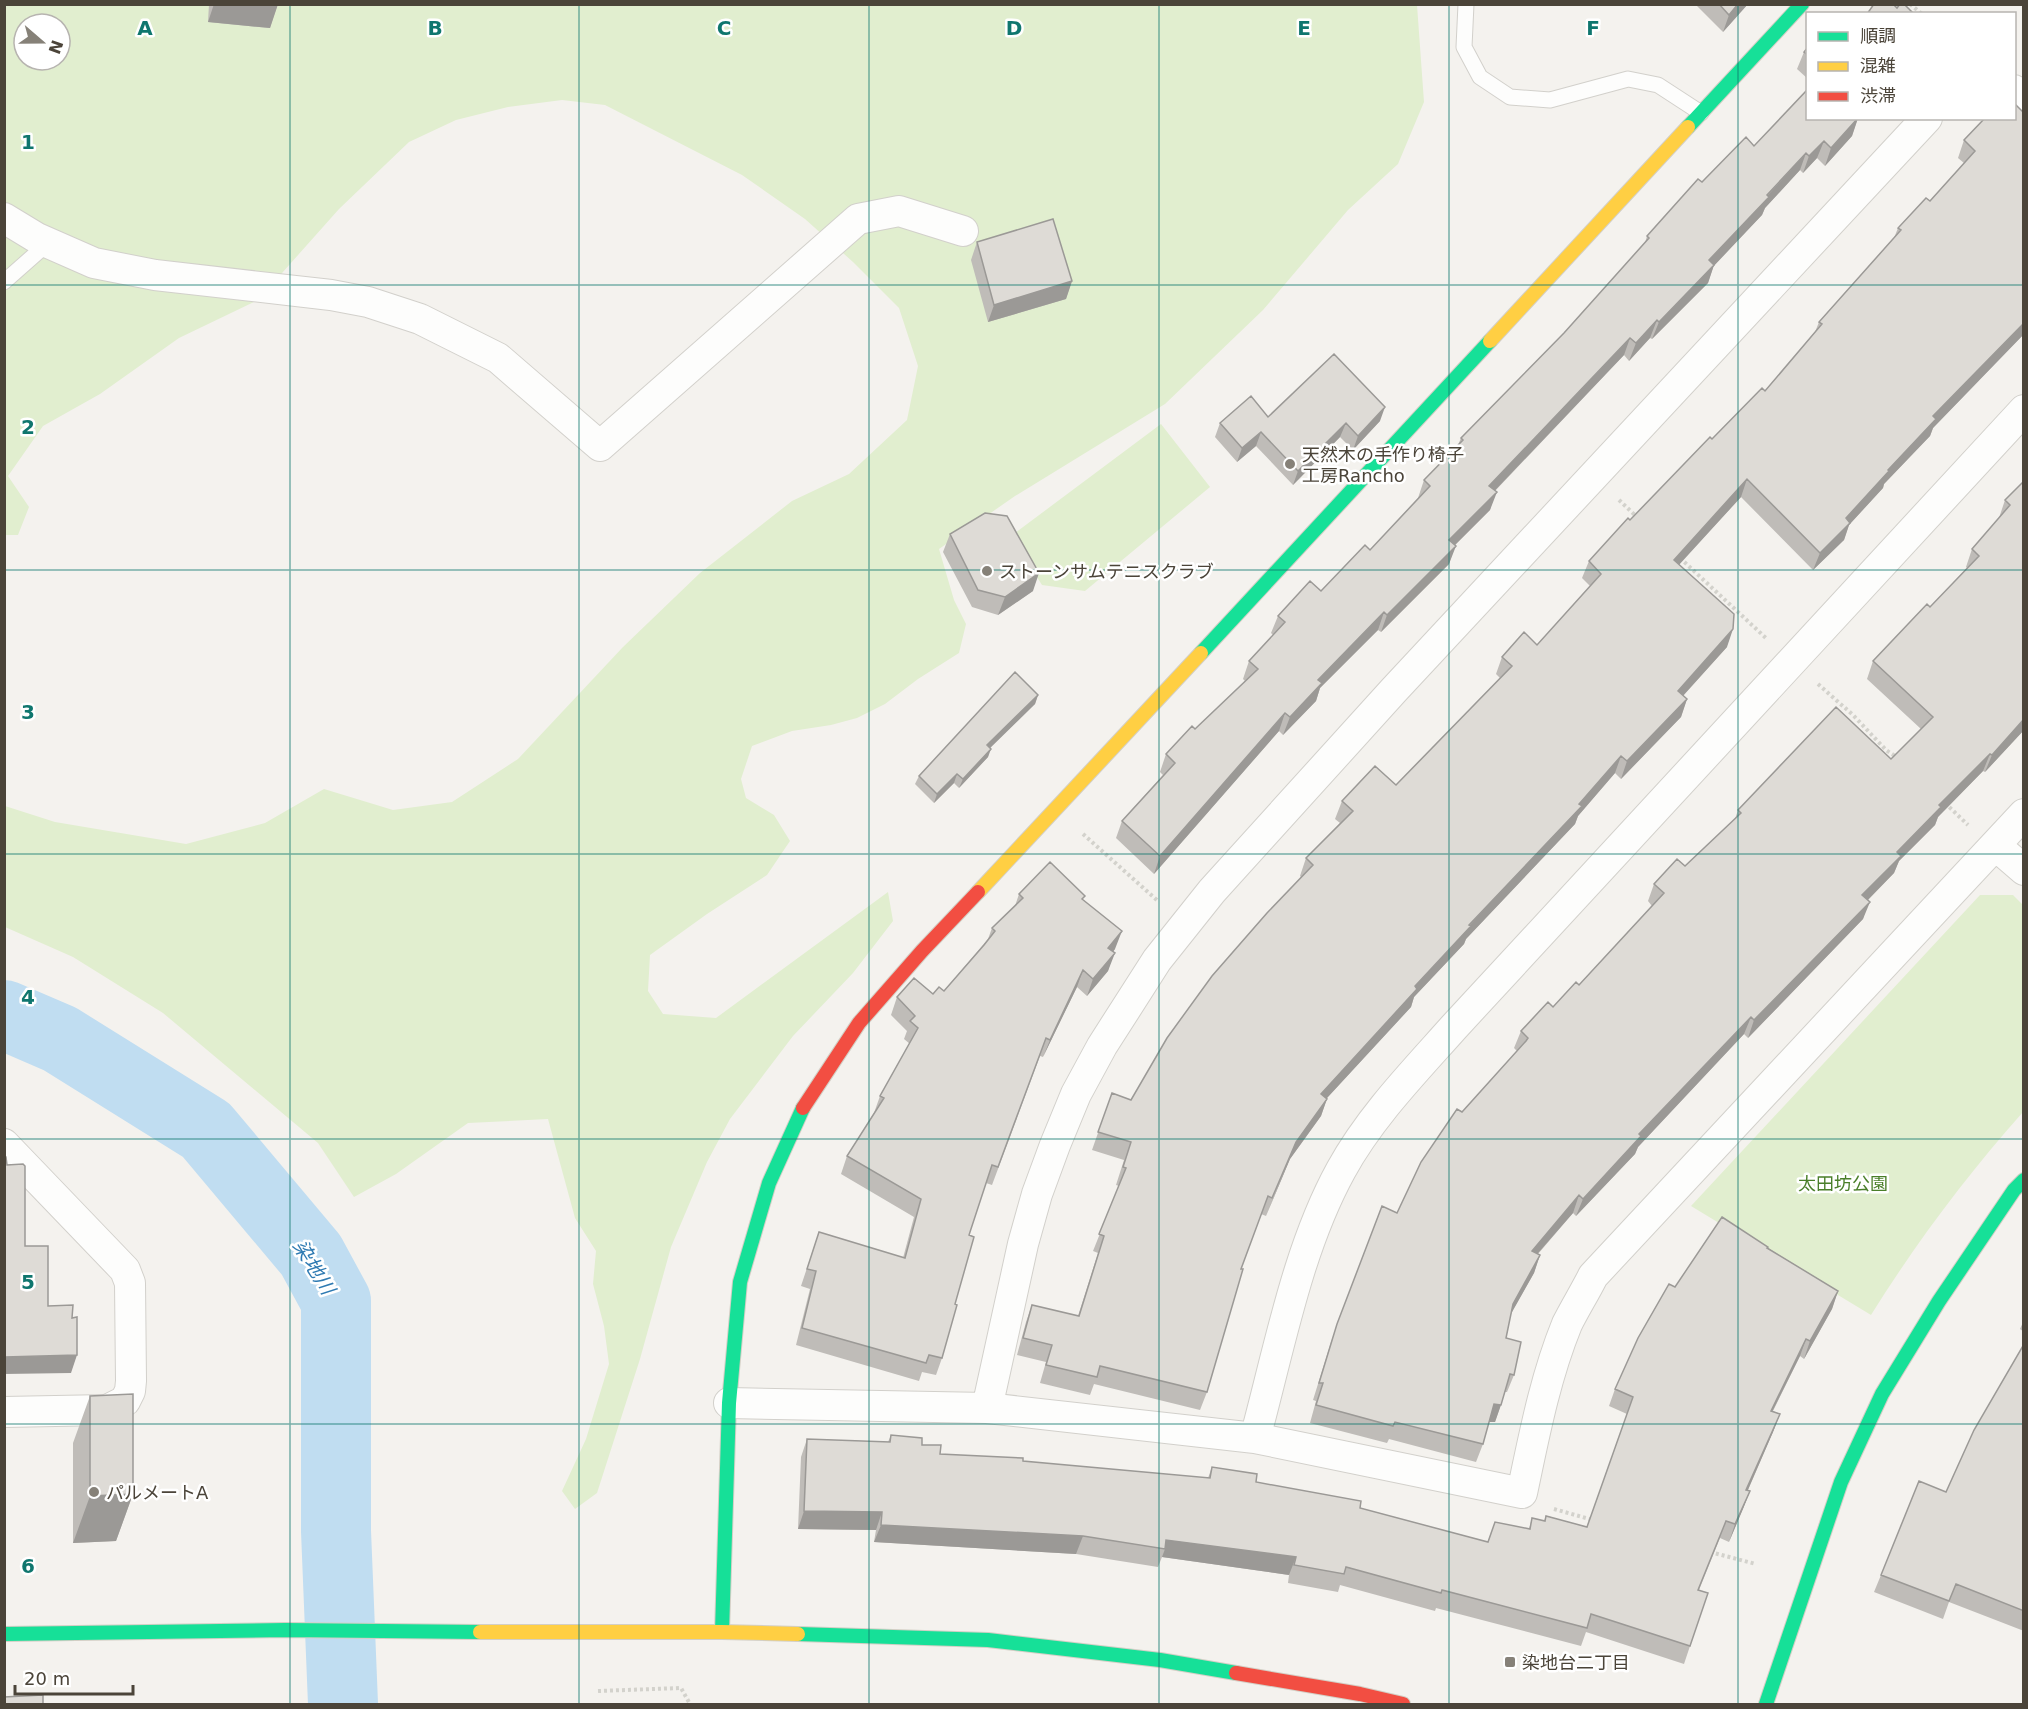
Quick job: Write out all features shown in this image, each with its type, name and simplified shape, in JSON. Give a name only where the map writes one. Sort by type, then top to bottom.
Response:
[{"type":"street","points":[[722,1632],[729,1403],[740,1282],[769,1183],[802,1109],[860,1023],[922,951],[1075,789],[1802,4]]},
{"type":"street","points":[[987,1408],[1023,1244],[1037,1194],[1055,1145],[1076,1094],[1102,1046],[1156,960],[1212,891],[1394,690],[1925,120]]},
{"type":"street","points":[[4,218],[48,243],[94,263],[155,275],[331,294],[368,302],[420,320],[498,358],[600,446],[858,219],[900,211],[963,231]]},
{"type":"street","points":[[1255,1438],[1298,1276],[1317,1220],[1341,1169],[1368,1129],[1403,1084],[1454,1027],[2024,410]]},
{"type":"street","points":[[729,1403],[987,1408],[1255,1438],[1522,1493],[1548,1383],[1560,1346],[1568,1323],[1593,1276],[2024,814]]},
{"type":"street","points":[[1995,845],[2024,870]]},
{"type":"street","points":[[4,1144],[125,1270],[130,1283],[131,1381],[130,1391],[125,1401],[107,1410],[4,1412]]},
{"type":"street","points":[[1766,1704],[1841,1482],[1882,1394],[1946,1291],[2014,1190],[2024,1180]]},
{"type":"street","points":[[4,1634],[285,1629],[722,1632],[988,1640],[1160,1660],[1360,1694],[1403,1704]]},
{"type":"lane","points":[[1466,4],[1464,46],[1480,76],[1510,96],[1550,100],[1628,79],[1658,85],[1701,113]]},
{"type":"lane","points":[[4,282],[48,243]]},
{"type":"path","points":[[1618,500],[1644,524]]},
{"type":"path","points":[[1679,556],[1751,624]]},
{"type":"path","points":[[1812,679],[1853,715],[1886,750],[1902,761]]},
{"type":"path","points":[[1944,801],[1952,809]]},
{"type":"path","points":[[1095,845],[1156,899]]},
{"type":"path","points":[[1546,1507],[1601,1522]]},
{"type":"path","points":[[1701,1549],[1756,1564]]},
{"type":"path","points":[[598,1691],[681,1688],[690,1704]]},
{"type":"green space","points":[[5,5],[1417,5],[1424,102],[1398,164],[1348,210],[1263,310],[1165,404],[1015,496],[939,549],[954,600],[966,624],[959,653],[918,679],[885,704],[857,718],[792,731],[752,746],[741,779],[746,798],[774,815],[790,841],[767,875],[650,955],[648,991],[663,1014],[716,1018],[888,892],[893,921],[853,973],[793,1036],[730,1119],[707,1162],[671,1247],[640,1359],[597,1493],[575,1509],[562,1491],[586,1439],[609,1364],[604,1326],[593,1284],[596,1251],[575,1218],[548,1119],[468,1123],[396,1174],[354,1197],[318,1143],[163,1013],[73,957],[5,927],[5,806],[55,822],[186,844],[265,823],[324,789],[393,810],[452,802],[518,759],[623,647],[700,573],[792,501],[849,474],[907,420],[918,366],[899,308],[805,219],[742,175],[605,105],[562,100],[508,107],[456,120],[409,142],[339,209],[258,300],[179,338],[100,394],[43,426],[8,476],[29,507],[18,535],[5,535]]},
{"type":"green space","points":[[1161,424],[1210,487],[1085,591],[1042,585],[1011,536]]},
{"type":"green space","name":"太田坊公園","points":[[1980,895],[2013,895],[2023,905],[2023,1112],[1943,1210],[1871,1315],[1691,1206]]},
{"type":"building","points":[[1719,4],[1738,4],[1729,15]]},
{"type":"building","points":[[1874,4],[1893,4],[1897,8],[1900,4],[1904,4],[1912,12],[1868,12]]},
{"type":"building","points":[[1806,91],[1806,120],[1856,120],[1831,148],[1824,141],[1809,156],[1806,153],[1767,195],[1769,197],[1709,260],[1714,265],[1636,343],[1630,338],[1489,486],[1497,492],[1449,540],[1456,546],[1387,615],[1384,612],[1318,680],[1322,683],[1290,717],[1285,713],[1160,856],[1122,821],[1175,763],[1166,754],[1192,726],[1195,729],[1258,669],[1249,661],[1285,622],[1278,616],[1310,581],[1321,591],[1365,545],[1370,550],[1430,486],[1424,480],[1463,440],[1461,438],[1564,333],[1698,179],[1702,182],[1746,137],[1754,146]]},
{"type":"building","points":[[2016,105],[2024,113],[2024,323],[1933,416],[1936,419],[1846,518],[1850,523],[1820,553],[1747,479],[1674,560],[1734,614],[1733,629],[1678,691],[1687,699],[1627,761],[1621,756],[1579,804],[1582,806],[1469,925],[1471,926],[1415,986],[1417,989],[1321,1094],[1327,1099],[1296,1142],[1272,1198],[1268,1196],[1241,1269],[1243,1269],[1207,1392],[1100,1366],[1097,1377],[1046,1365],[1052,1345],[1023,1338],[1032,1305],[1079,1316],[1104,1236],[1099,1234],[1126,1168],[1123,1167],[1131,1142],[1098,1132],[1112,1093],[1131,1100],[1167,1038],[1212,976],[1313,865],[1306,858],[1353,811],[1342,801],[1375,766],[1396,785],[1512,666],[1502,657],[1524,632],[1537,645],[1601,574],[1589,561],[1628,518],[1630,520],[1710,437],[1712,439],[1762,388],[1765,391],[1822,324],[1819,322],[1901,230],[1898,228],[1926,198],[1930,201],[1975,151],[1964,140],[1983,120],[2016,120]]},
{"type":"building","points":[[1053,219],[1072,281],[994,305],[977,242]]},
{"type":"building","points":[[1334,354],[1385,407],[1358,436],[1346,423],[1298,471],[1261,432],[1242,448],[1220,423],[1251,396],[1268,417]]},
{"type":"building","points":[[2024,481],[2024,719],[1992,755],[1990,754],[1939,805],[1941,807],[1897,852],[1901,856],[1862,895],[1870,902],[1754,1020],[1751,1017],[1639,1134],[1641,1136],[1583,1199],[1579,1195],[1532,1251],[1540,1255],[1513,1304],[1506,1338],[1521,1342],[1514,1375],[1510,1374],[1501,1405],[1494,1404],[1483,1444],[1395,1422],[1393,1426],[1316,1405],[1323,1383],[1319,1383],[1337,1324],[1382,1206],[1397,1213],[1421,1162],[1457,1109],[1462,1112],[1526,1041],[1528,1038],[1521,1031],[1548,1002],[1553,1007],[1576,982],[1579,985],[1664,893],[1654,884],[1677,859],[1685,866],[1741,813],[1738,810],[1836,707],[1891,759],[1933,717],[1873,661],[1927,604],[1930,607],[1979,556],[1972,549],[2010,505],[2005,500]]},
{"type":"building","name":"ストーンサムテニスクラブ","points":[[985,513],[1007,516],[1039,573],[1005,597],[978,590],[950,534]]},
{"type":"building","points":[[1015,672],[1038,695],[987,745],[991,749],[963,779],[957,774],[937,794],[919,776]]},
{"type":"building","points":[[1050,862],[1085,896],[1082,899],[1122,931],[1108,948],[1115,953],[1093,979],[1083,970],[1050,1040],[1046,1038],[998,1167],[992,1165],[969,1235],[974,1237],[942,1358],[929,1355],[926,1363],[802,1328],[816,1271],[807,1269],[819,1232],[905,1258],[921,1199],[847,1156],[884,1098],[880,1096],[918,1028],[910,1021],[915,1016],[897,997],[914,978],[933,994],[939,987],[944,991],[995,931],[992,928],[1023,898],[1019,894]]},
{"type":"building","points":[[4,1157],[6,1157],[7,1165],[23,1164],[25,1166],[25,1246],[48,1246],[48,1306],[73,1305],[72,1318],[77,1317],[77,1355],[4,1357]]},
{"type":"building","points":[[1722,1217],[1767,1248],[1838,1291],[1810,1341],[1806,1339],[1771,1411],[1780,1414],[1746,1490],[1750,1491],[1735,1524],[1726,1521],[1698,1590],[1708,1593],[1690,1646],[1591,1614],[1587,1628],[1442,1590],[1441,1593],[1346,1567],[1344,1574],[1294,1565],[1296,1557],[1166,1540],[1165,1549],[1083,1536],[881,1525],[882,1512],[804,1511],[807,1439],[890,1442],[891,1435],[922,1438],[922,1445],[941,1445],[940,1454],[1023,1458],[1023,1461],[1210,1478],[1212,1467],[1257,1474],[1256,1482],[1361,1501],[1360,1508],[1488,1542],[1495,1522],[1530,1529],[1532,1518],[1545,1521],[1546,1516],[1587,1527],[1633,1397],[1615,1389],[1638,1338],[1669,1284],[1675,1287]]},
{"type":"building","points":[[2024,1344],[2024,1611],[1956,1584],[1949,1601],[1881,1575],[1919,1481],[1946,1492],[1974,1430]]},
{"type":"building","points":[[133,1394],[133,1494],[90,1496],[90,1396]]},
{"type":"building","points":[[43,1695],[43,1704],[4,1704],[4,1697]]},
{"type":"waterway","name":"染地川","points":[[4,1015],[60,1039],[206,1130],[311,1255],[336,1301],[336,1531],[343,1704]]},
{"type":"traffic: fast","points":[[1688,127],[1802,4]]},
{"type":"traffic: fast","points":[[1201,653],[1490,341]]},
{"type":"traffic: fast","points":[[722,1632],[729,1403],[740,1282],[769,1183],[803,1108]]},
{"type":"traffic: fast","points":[[1766,1704],[1841,1482],[1882,1394],[1939,1301],[2014,1190],[2024,1180]]},
{"type":"traffic: fast","points":[[4,1634],[285,1630],[480,1632]]},
{"type":"traffic: fast","points":[[798,1634],[988,1640],[1160,1660],[1236,1673]]},
{"type":"traffic: slow","points":[[1490,341],[1688,127]]},
{"type":"traffic: slow","points":[[978,892],[1201,653]]},
{"type":"traffic: slow","points":[[480,1632],[798,1634]]},
{"type":"traffic: jam","points":[[803,1108],[859,1023],[978,892]]},
{"type":"traffic: jam","points":[[1236,1673],[1360,1694],[1403,1704]]},
{"type":"place","name":"天然木の手作り椅子 工房Rancho","points":[[1290,464]]},
{"type":"place","name":"ストーンサムテニスクラブ","points":[[987,571]]},
{"type":"place","name":"パルメートA","points":[[94,1492]]},
{"type":"place","name":"染地台二丁目","points":[[1510,1662]]}]
